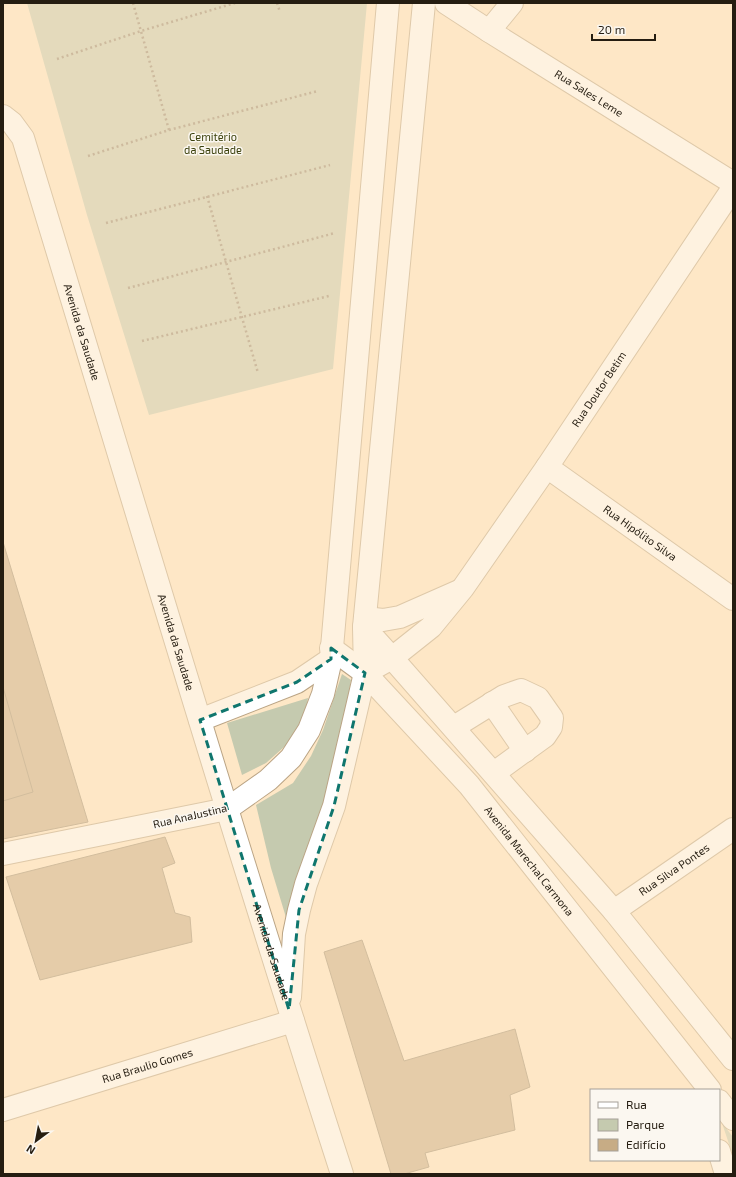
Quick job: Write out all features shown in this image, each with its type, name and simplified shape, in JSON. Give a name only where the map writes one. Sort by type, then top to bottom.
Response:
[{"type":"main road","name":"Rua AnaJustina","points":[[3,854],[227,809],[268,780],[291,758],[309,730],[324,694],[331,653],[388,3]]},
{"type":"main road","points":[[291,1016],[294,934],[299,910],[306,884],[334,806],[365,673],[364,622],[424,3]]},
{"type":"main road","name":"Rua Sales Leme","points":[[446,3],[733,182]]},
{"type":"main road","points":[[489,31],[512,3]]},
{"type":"main road","name":"Avenida da Saudade","points":[[3,116],[12,123],[23,138],[227,809],[342,1174]]},
{"type":"main road","name":"Rua Doutor Betim","points":[[365,673],[392,658],[431,628],[463,588],[547,467],[733,188]]},
{"type":"main road","name":"Rua Hipólito Silva","points":[[547,467],[733,599]]},
{"type":"main road","points":[[364,622],[400,617],[463,588]]},
{"type":"main road","points":[[364,622],[392,658],[614,911],[733,1059]]},
{"type":"main road","name":"Avenida Marechal Carmona","points":[[331,653],[365,673],[469,785],[709,1089]]},
{"type":"main road","points":[[200,720],[297,682],[331,653]]},
{"type":"main road","points":[[454,727],[504,696],[521,690],[538,698],[552,718],[551,727],[545,736],[494,773]]},
{"type":"main road","points":[[492,703],[525,751]]},
{"type":"main road","name":"Rua Silva Pontes","points":[[614,911],[733,829]]},
{"type":"main road","name":"Rua Braulio Gomes","points":[[3,1110],[291,1016]]},
{"type":"main road","points":[[694,1069],[700,1089]]},
{"type":"main road","points":[[720,1102],[733,1118]]},
{"type":"main road","points":[[720,1154],[726,1174]]},
{"type":"path","points":[[133,3],[169,130]]},
{"type":"path","points":[[57,59],[141,31],[235,3]]},
{"type":"path","points":[[277,3],[280,12]]},
{"type":"path","points":[[88,156],[169,130],[318,91]]},
{"type":"path","points":[[106,223],[330,165]]},
{"type":"path","points":[[208,196],[258,373]]},
{"type":"path","points":[[128,288],[335,233]]},
{"type":"path","points":[[142,341],[329,296]]},
{"type":"highlighted area","points":[[331,648],[365,673],[334,806],[299,910],[289,1010],[200,720],[297,682],[331,659]]},
{"type":"green space","name":"Cemitério da Saudade","points":[[27,3],[367,3],[333,369],[149,415],[87,215]]},
{"type":"green space","points":[[342,674],[351,680],[328,812],[288,924],[271,868],[256,805],[293,783],[311,756],[323,730]]},
{"type":"green space","points":[[308,698],[305,717],[292,740],[266,763],[242,775],[227,723]]},
{"type":"green space","points":[[722,1123],[733,1137],[733,1156]]},
{"type":"building","points":[[3,542],[88,822],[3,839]]},
{"type":"building","points":[[3,687],[33,792],[3,801]]},
{"type":"building","points":[[165,837],[175,863],[162,868],[175,913],[190,917],[192,942],[40,980],[6,877]]},
{"type":"building","points":[[362,940],[404,1061],[515,1029],[530,1087],[510,1095],[515,1130],[425,1153],[429,1167],[404,1174],[391,1174],[324,952]]}]
